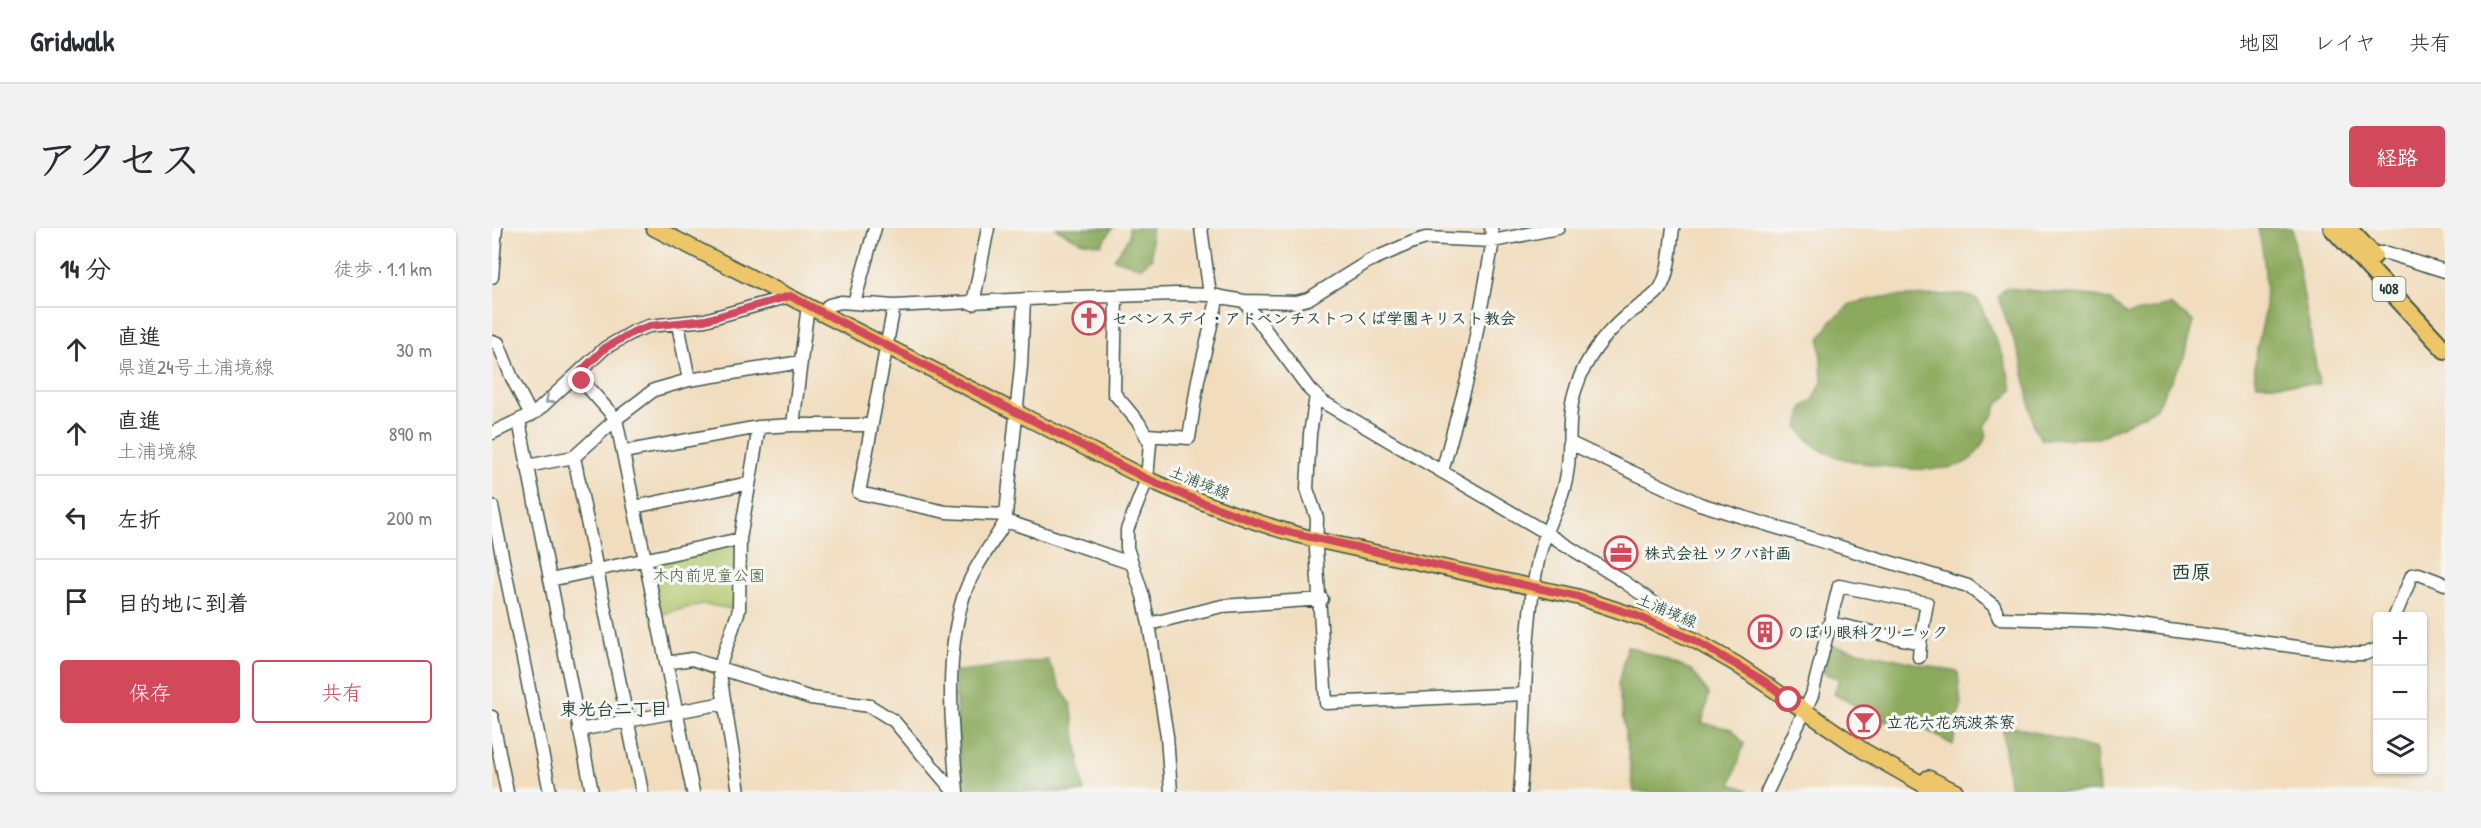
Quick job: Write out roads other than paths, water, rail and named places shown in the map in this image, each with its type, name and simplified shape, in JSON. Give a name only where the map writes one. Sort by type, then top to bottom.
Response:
[{"type":"highway","name":"408","points":[[2332,228],[2445,350]]},
{"type":"highway","name":"408","points":[[2348,228],[2445,334]]},
{"type":"main road","name":"土浦境線","points":[[654,228],[1147,479],[1237,516],[1317,540],[1614,608],[1677,632],[1764,681],[1804,712]]},
{"type":"main road","points":[[1804,712],[1864,751],[1936,792]]},
{"type":"main road","points":[[1864,751],[1902,765],[1956,792]]},
{"type":"street","points":[[492,277],[496,228]]},
{"type":"street","points":[[854,303],[875,228]]},
{"type":"street","points":[[973,304],[988,228]]},
{"type":"street","points":[[1147,435],[1189,438],[1214,296],[1201,228]]},
{"type":"street","points":[[1410,228],[1413,242]]},
{"type":"street","points":[[823,314],[835,302],[894,306],[1116,296],[1214,296],[1244,301],[1296,302],[1308,299],[1334,280],[1426,238],[1558,228]]},
{"type":"street","points":[[1520,792],[1526,648],[1533,588],[1545,532],[1566,479],[1571,403],[1582,370],[1595,349],[1618,324],[1658,291],[1663,282],[1673,228]]},
{"type":"street","points":[[1442,472],[1470,369],[1492,234]]},
{"type":"street","points":[[2371,253],[2387,253],[2445,271]]},
{"type":"street","points":[[492,433],[531,415],[620,338],[649,326],[678,324],[747,310],[790,296]]},
{"type":"street","points":[[1116,296],[1114,393],[1147,435],[1150,444],[1147,479],[1127,530],[1130,563],[1143,596],[1149,624],[1167,736],[1171,792]]},
{"type":"street","points":[[956,792],[951,672],[963,597],[1006,518],[1024,299]]},
{"type":"street","points":[[1244,301],[1316,396],[1371,432],[1545,532],[1664,610],[1672,618],[1677,632]]},
{"type":"street","points":[[793,425],[808,305]]},
{"type":"street","points":[[894,306],[868,425],[859,493],[946,512],[1006,518],[1130,563]]},
{"type":"street","points":[[678,324],[689,380]]},
{"type":"street","points":[[492,342],[498,343],[512,378],[531,415]]},
{"type":"street","points":[[528,466],[574,458],[616,419],[654,390],[689,380],[801,362]]},
{"type":"street","points":[[577,375],[616,419],[693,792]]},
{"type":"street","points":[[1316,396],[1312,407],[1307,489],[1317,518],[1326,704],[1525,694]]},
{"type":"street","points":[[519,421],[592,792]]},
{"type":"street","points":[[623,452],[759,427],[868,425]]},
{"type":"street","points":[[739,792],[719,668],[739,610],[740,539],[759,427]]},
{"type":"street","points":[[1570,442],[1700,504],[1968,586],[1994,606],[1999,618],[2100,621],[2352,654],[2364,654],[2373,651]]},
{"type":"street","points":[[574,458],[642,792]]},
{"type":"street","points":[[634,507],[749,483]]},
{"type":"street","points":[[492,506],[550,792]]},
{"type":"street","points":[[550,580],[740,539]]},
{"type":"street","points":[[2398,612],[2412,575],[2419,574],[2445,584]]},
{"type":"street","points":[[1767,792],[1804,712],[1823,655],[1839,586],[1927,603],[1918,657]]},
{"type":"street","points":[[1149,624],[1222,606],[1322,599]]},
{"type":"street","points":[[1831,623],[1920,643]]},
{"type":"street","points":[[666,663],[692,659],[811,698],[859,704],[878,711],[894,721],[956,792]]},
{"type":"street","points":[[579,730],[724,703]]},
{"type":"street","points":[[492,717],[497,765],[507,792]]},
{"type":"place","name":"セベンスデイ・アドベンチストつくば学園キリスト教会","points":[[1089,318]]},
{"type":"place","name":"株式会社 ツクバ計画","points":[[1621,553]]},
{"type":"place","name":"のぼり眼科クリニック","points":[[1765,632]]},
{"type":"place","name":"立花六花筑波茶寮","points":[[1864,722]]},
{"type":"district","name":"西原","points":[[2191,572]]},
{"type":"district","name":"東光台二丁目","points":[[614,709]]},
{"type":"park label","name":"木内前児童公園","points":[[709,575]]}]
